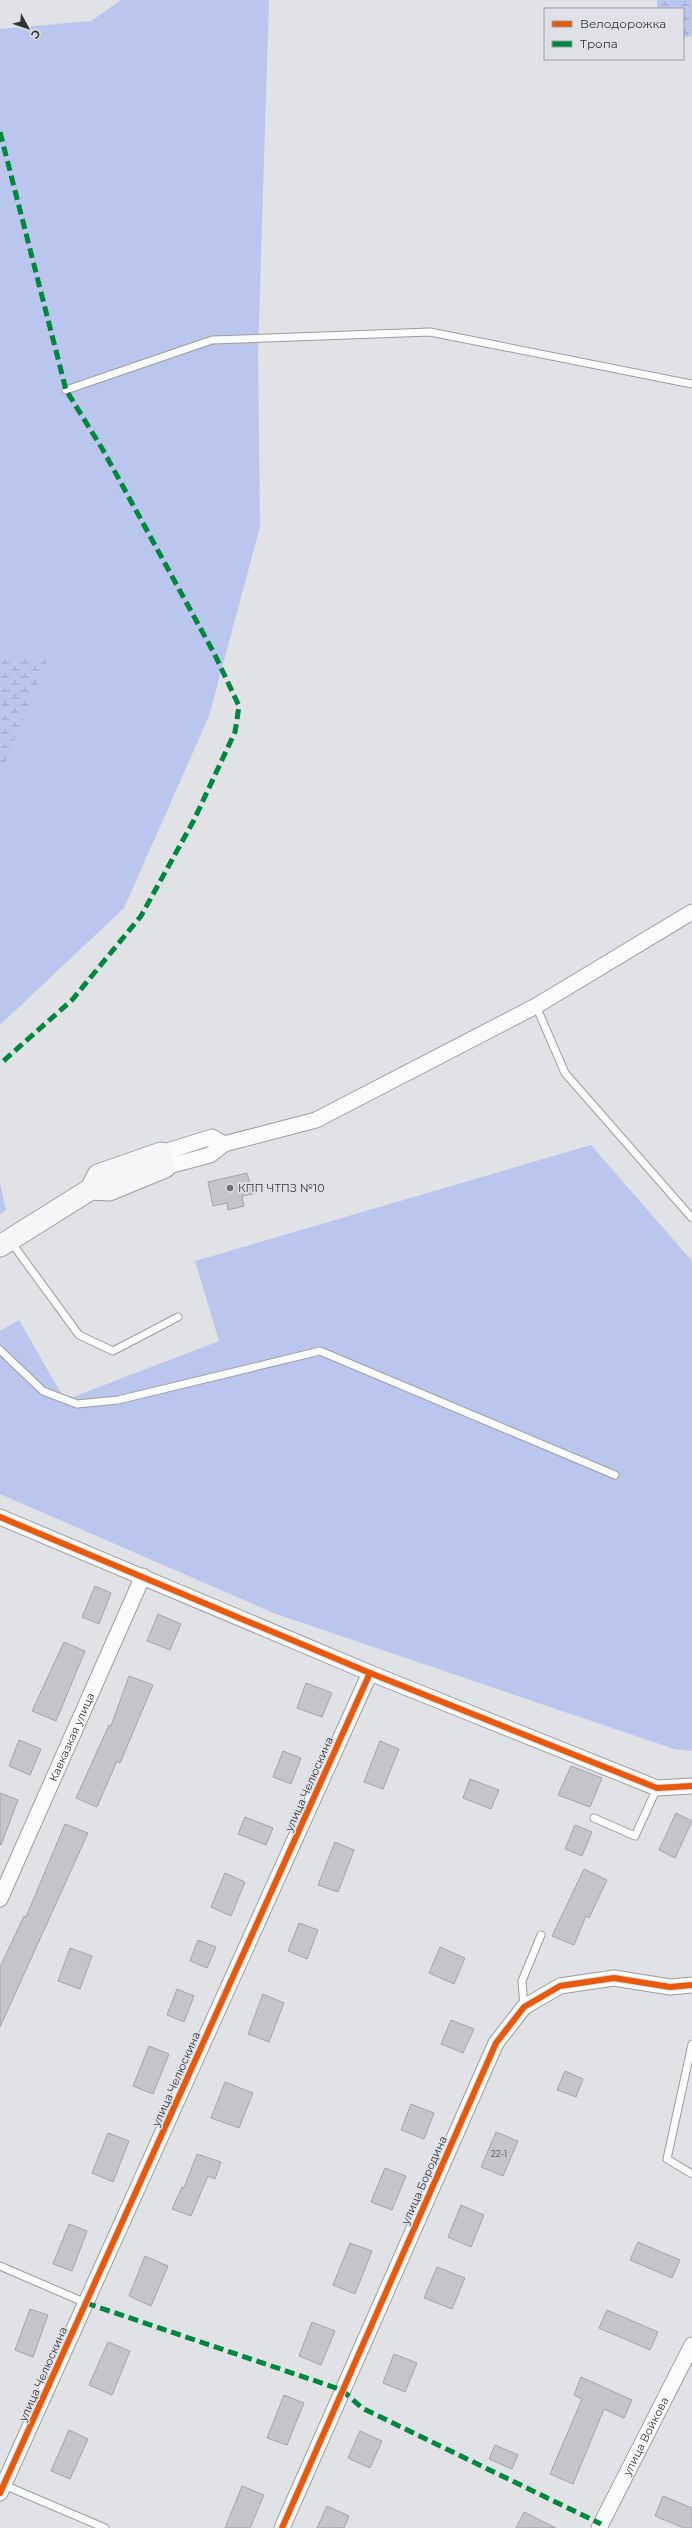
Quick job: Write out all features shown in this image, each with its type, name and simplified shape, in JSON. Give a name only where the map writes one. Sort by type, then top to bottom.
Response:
[{"type":"street","points":[[5,1243],[91,1189],[98,1175],[163,1160],[212,1137],[224,1144],[316,1120],[536,1006],[692,912]]},
{"type":"street","points":[[0,1517],[370,1673],[657,1788],[692,1786]]},
{"type":"street","name":"Кавказкая улица","points":[[0,1899],[143,1576]]},
{"type":"street","name":"улица Челюскина","points":[[2,2489],[370,1673]]},
{"type":"street","name":"улица Бородина","points":[[282,2528],[496,2043],[524,2007],[560,1986],[614,1978],[670,1987],[692,1985]]},
{"type":"street","name":"улица Войкова","points":[[599,2528],[692,2345]]},
{"type":"lane","points":[[66,390],[212,340],[430,332],[692,384]]},
{"type":"lane","points":[[536,1006],[565,1073],[692,1218]]},
{"type":"lane","points":[[5,1243],[79,1335],[113,1351],[178,1317]]},
{"type":"lane","points":[[0,1350],[43,1391],[77,1404],[118,1400],[320,1351],[615,1475]]},
{"type":"lane","points":[[594,1818],[635,1836],[657,1788]]},
{"type":"lane","points":[[524,2007],[522,1981],[541,1935]]},
{"type":"lane","points":[[692,2044],[667,2159],[692,2174]]},
{"type":"lane","points":[[0,2266],[86,2303]]},
{"type":"lane","points":[[2,2489],[105,2528]]},
{"type":"green space","points":[[121,0],[269,0],[258,353],[260,527],[209,716],[124,908],[0,1025],[0,29],[91,21]]},
{"type":"green space","points":[[657,0],[692,0],[692,36],[684,38],[684,8],[657,8]]},
{"type":"green space","points":[[0,657],[48,659],[0,774]]},
{"type":"green space","points":[[591,1145],[692,1261],[692,1751],[674,1749],[276,1614],[0,1494],[0,1331],[19,1320],[65,1400],[219,1341],[195,1261]]},
{"type":"green space","points":[[0,1183],[6,1210],[0,1214]]},
{"type":"building","name":"КПП ЧТПЗ №10","points":[[247,1173],[253,1194],[242,1196],[244,1206],[228,1210],[227,1203],[213,1206],[208,1182]]},
{"type":"building","points":[[95,1586],[111,1593],[99,1624],[82,1617]]},
{"type":"building","points":[[158,1614],[181,1624],[170,1650],[147,1641]]},
{"type":"building","points":[[64,1642],[85,1651],[56,1721],[32,1711]]},
{"type":"building","points":[[129,1676],[153,1685],[120,1763],[117,1761],[97,1807],[76,1798],[109,1725],[111,1726]]},
{"type":"building","points":[[306,1683],[332,1693],[322,1717],[297,1708]]},
{"type":"building","points":[[19,1740],[41,1749],[30,1775],[9,1766]]},
{"type":"building","points":[[380,1741],[399,1749],[383,1789],[364,1782]]},
{"type":"building","points":[[283,1751],[301,1758],[291,1784],[273,1777]]},
{"type":"building","points":[[571,1766],[602,1778],[590,1807],[558,1795]]},
{"type":"building","points":[[470,1779],[499,1790],[491,1809],[463,1798]]},
{"type":"building","points":[[0,1793],[18,1800],[1,1845],[0,1844]]},
{"type":"building","points":[[676,1813],[692,1821],[675,1858],[659,1850]]},
{"type":"building","points":[[245,1817],[273,1828],[266,1845],[238,1834]]},
{"type":"building","points":[[65,1824],[88,1833],[0,2027],[0,1967],[24,1916],[26,1917]]},
{"type":"building","points":[[575,1825],[592,1832],[582,1856],[565,1849]]},
{"type":"building","points":[[335,1842],[354,1850],[338,1892],[318,1885]]},
{"type":"building","points":[[584,1869],[607,1880],[589,1918],[586,1916],[574,1945],[552,1936]]},
{"type":"building","points":[[225,1873],[245,1882],[231,1916],[211,1907]]},
{"type":"building","points":[[299,1923],[318,1930],[307,1959],[288,1951]]},
{"type":"building","points":[[198,1940],[216,1947],[207,1968],[190,1961]]},
{"type":"building","points":[[440,1947],[465,1958],[454,1984],[429,1973]]},
{"type":"building","points":[[70,1948],[92,1956],[80,1989],[58,1981]]},
{"type":"building","points":[[177,1989],[194,1996],[184,2022],[167,2015]]},
{"type":"building","points":[[263,1994],[284,2003],[269,2042],[248,2034]]},
{"type":"building","points":[[451,2020],[474,2029],[463,2053],[441,2044]]},
{"type":"building","points":[[149,2046],[169,2054],[153,2094],[133,2086]]},
{"type":"building","points":[[565,2071],[583,2079],[576,2097],[557,2090]]},
{"type":"building","points":[[225,2082],[253,2093],[239,2128],[211,2118]]},
{"type":"building","points":[[411,2104],[434,2113],[424,2139],[401,2130]]},
{"type":"building","points":[[496,2132],[518,2141],[503,2176],[481,2167]]},
{"type":"building","points":[[108,2133],[129,2141],[113,2182],[92,2173]]},
{"type":"building","points":[[197,2154],[221,2162],[215,2179],[208,2176],[191,2216],[172,2209],[182,2187],[184,2188]]},
{"type":"building","points":[[385,2168],[406,2176],[392,2210],[371,2202]]},
{"type":"building","points":[[461,2205],[484,2215],[471,2247],[448,2237]]},
{"type":"building","points":[[69,2224],[87,2231],[72,2271],[53,2264]]},
{"type":"building","points":[[638,2242],[680,2260],[672,2278],[630,2260]]},
{"type":"building","points":[[350,2243],[372,2251],[355,2294],[333,2285]]},
{"type":"building","points":[[145,2256],[168,2266],[151,2306],[129,2296]]},
{"type":"building","points":[[437,2267],[465,2278],[452,2309],[424,2298]]},
{"type":"building","points":[[30,2309],[48,2315],[33,2357],[15,2350]]},
{"type":"building","points":[[607,2310],[658,2332],[650,2350],[599,2328]]},
{"type":"building","points":[[312,2322],[335,2331],[321,2365],[299,2356]]},
{"type":"building","points":[[108,2342],[130,2351],[112,2395],[89,2385]]},
{"type":"building","points":[[394,2354],[417,2363],[405,2392],[383,2383]]},
{"type":"building","points":[[581,2377],[632,2400],[624,2418],[604,2409],[573,2484],[550,2474],[582,2399],[574,2395]]},
{"type":"building","points":[[284,2395],[304,2403],[287,2445],[267,2438]]},
{"type":"building","points":[[69,2430],[88,2439],[70,2479],[51,2471]]},
{"type":"building","points":[[360,2431],[382,2441],[370,2468],[348,2458]]},
{"type":"building","points":[[495,2445],[518,2455],[512,2469],[489,2459]]},
{"type":"building","points":[[242,2486],[264,2495],[250,2528],[225,2528]]},
{"type":"building","points":[[663,2496],[692,2508],[692,2528],[684,2528],[655,2516]]},
{"type":"building","points":[[327,2506],[349,2516],[344,2528],[317,2528]]},
{"type":"building","points":[[524,2512],[556,2528],[516,2528]]},
{"type":"marked path","points":[[0,132],[66,390],[103,450],[215,655],[239,706],[235,732],[194,820],[141,916],[72,1000],[0,1064]]},
{"type":"marked path","points":[[86,2303],[342,2390],[362,2408],[601,2524]]},
{"type":"cycle path","points":[[0,1517],[370,1673],[657,1788],[692,1786]]},
{"type":"cycle path","points":[[0,2493],[370,1673]]},
{"type":"cycle path","points":[[282,2528],[496,2043],[524,2007],[560,1986],[614,1978],[670,1987],[692,1985]]},
{"type":"place","name":"КПП ЧТПЗ №10","points":[[230,1188]]}]
